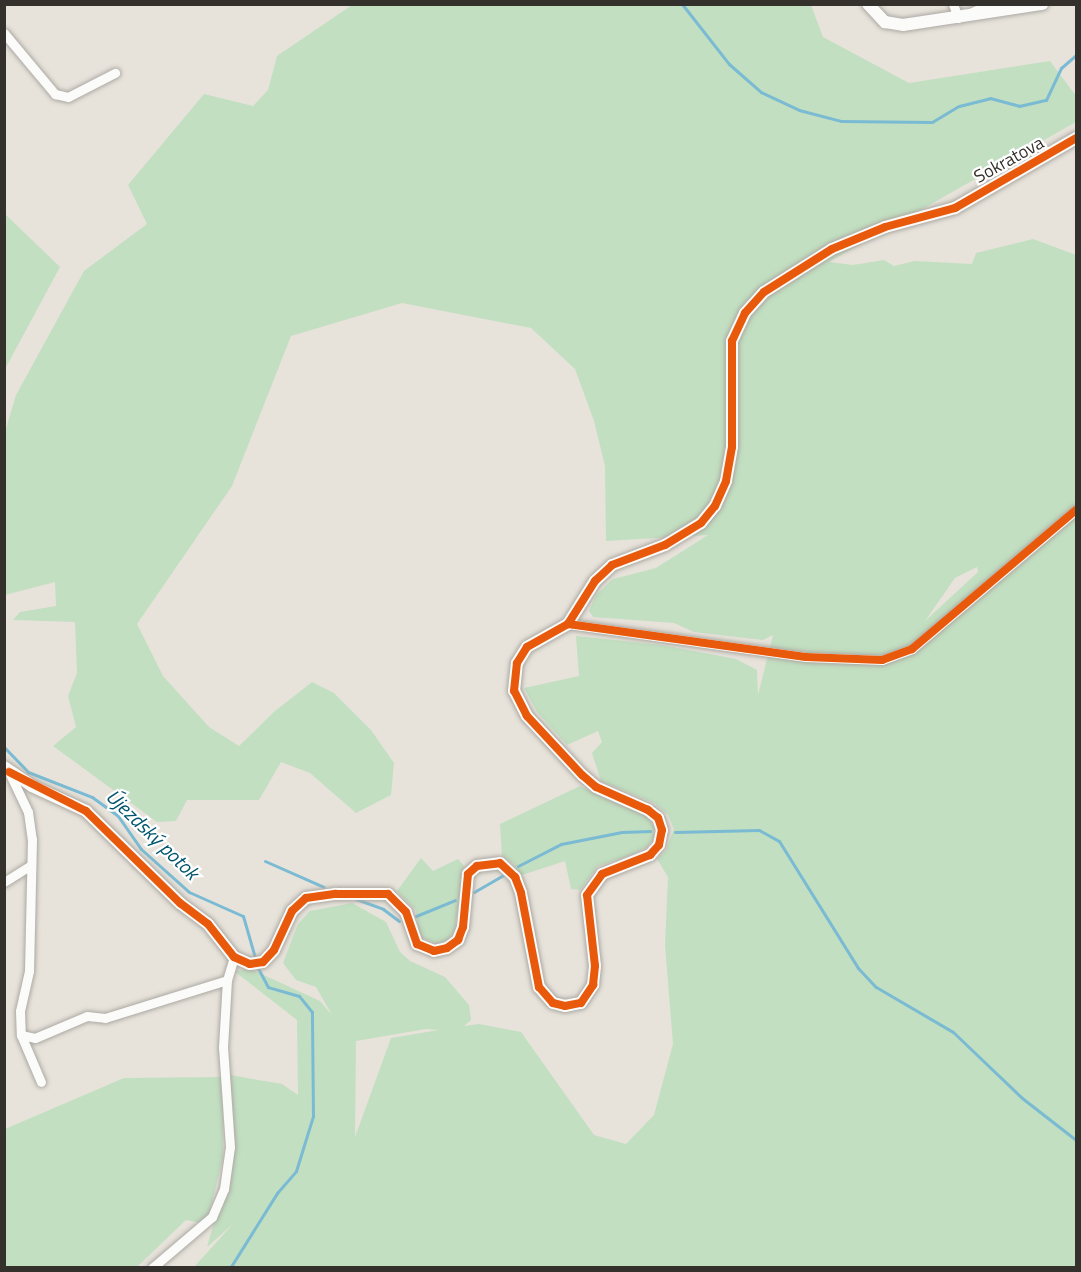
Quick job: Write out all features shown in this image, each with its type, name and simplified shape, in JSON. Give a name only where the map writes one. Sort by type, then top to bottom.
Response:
[{"type":"street","points":[[868,4],[885,22],[903,25],[1042,4]]},
{"type":"street","points":[[953,4],[960,17]]},
{"type":"street","points":[[960,17],[989,4]]},
{"type":"street","points":[[4,33],[55,94],[68,97],[115,73]]},
{"type":"street","name":"Sokratova","points":[[568,624],[595,581],[612,566],[665,545],[701,523],[715,506],[726,481],[732,447],[732,341],[745,313],[764,292],[832,249],[885,226],[955,207],[1077,138]]},
{"type":"street","points":[[7,770],[86,811],[180,903],[208,924],[234,957],[250,964],[263,962],[274,950],[292,910],[306,898],[336,894],[388,894],[406,912],[417,944],[434,951],[447,948],[458,940],[463,927],[468,874],[489,862],[500,863],[515,877],[536,976],[546,996],[565,1006],[580,1003],[589,994],[595,966],[587,894],[602,874],[650,855],[658,845],[662,830],[658,818],[648,810],[596,787],[582,775],[519,703],[513,681],[517,663],[528,647],[568,624],[806,657],[882,660],[912,649],[1077,510]]},
{"type":"street","points":[[7,770],[28,812],[33,907],[29,971],[20,1011],[21,1035],[41,1082]]},
{"type":"street","points":[[4,882],[31,865]]},
{"type":"street","points":[[152,1268],[212,1217],[224,1189],[230,1147],[223,1047],[227,980],[234,957]]},
{"type":"street","points":[[21,1035],[35,1038],[87,1016],[105,1018],[227,980]]},
{"type":"green space","points":[[352,5],[811,5],[823,37],[909,83],[1050,61],[1076,96],[1076,122],[829,262],[853,265],[884,260],[894,266],[915,261],[972,264],[976,253],[1033,239],[1076,255],[1076,1267],[194,1267],[233,1224],[207,1247],[235,1150],[230,1075],[282,1084],[298,1095],[297,1020],[234,971],[251,969],[320,1001],[332,1015],[316,987],[296,980],[283,963],[298,924],[310,911],[352,903],[386,922],[400,952],[410,961],[445,977],[469,1005],[471,1020],[464,1026],[479,1024],[521,1032],[594,1135],[626,1144],[654,1115],[673,1044],[665,945],[668,877],[657,859],[666,850],[674,829],[668,815],[654,803],[601,781],[592,753],[602,742],[598,731],[567,745],[537,712],[524,688],[579,676],[576,636],[662,645],[736,659],[757,670],[758,695],[773,635],[763,640],[694,632],[674,623],[593,617],[589,611],[596,595],[613,579],[656,568],[708,535],[606,541],[605,466],[594,421],[575,369],[531,328],[402,303],[291,336],[232,486],[137,624],[163,676],[209,727],[239,746],[275,711],[312,682],[334,693],[371,730],[394,763],[391,795],[356,813],[310,773],[281,762],[259,800],[187,800],[176,821],[157,822],[53,746],[76,727],[68,696],[77,673],[75,622],[13,620],[20,612],[56,606],[55,582],[5,595],[4,435],[16,395],[84,271],[147,224],[128,185],[204,94],[253,106],[268,90],[277,56]],"holes":[[[977,567],[978,572],[925,621],[955,578]],[[426,1029],[439,1030],[391,1038],[355,1137],[356,1041]]]},
{"type":"green space","points":[[5,214],[60,267],[5,369]]},
{"type":"green space","points":[[580,786],[647,816],[654,827],[654,837],[647,847],[598,866],[580,890],[571,889],[565,861],[519,876],[514,864],[502,856],[500,824]]},
{"type":"green space","points":[[421,858],[433,871],[458,859],[464,866],[455,929],[448,940],[437,944],[419,936],[416,911],[397,891]]},
{"type":"green space","points":[[223,1077],[223,1157],[207,1224],[186,1220],[137,1267],[5,1268],[5,1129],[124,1078]]},
{"type":"waterway","points":[[682,4],[729,64],[761,92],[799,110],[841,121],[932,122],[959,106],[990,98],[1019,106],[1046,100],[1061,68],[1076,55]]},
{"type":"waterway","name":"Újezdský potok","points":[[4,747],[28,772],[92,797],[118,816],[141,849],[189,892],[243,916],[256,961]]},
{"type":"waterway","points":[[675,832],[759,830],[779,841],[858,968],[876,987],[953,1032],[1022,1098],[1076,1140]]},
{"type":"waterway","points":[[518,866],[561,844],[622,832],[650,831]]},
{"type":"waterway","points":[[265,861],[324,887]]},
{"type":"waterway","points":[[474,892],[504,875]]},
{"type":"waterway","points":[[356,899],[383,909],[399,921]]},
{"type":"waterway","points":[[416,916],[455,900]]},
{"type":"waterway","name":"Újezdský potok","points":[[230,1268],[277,1193],[296,1171],[313,1116],[312,1012],[299,996],[268,987],[258,968]]},
{"type":"cycle path","points":[[9,772],[86,811],[180,903],[208,924],[234,957],[250,964],[263,962],[274,950],[292,911],[306,898],[336,894],[388,894],[406,912],[417,944],[434,951],[447,948],[458,940],[463,927],[468,874],[477,866],[500,863],[515,877],[521,893],[539,987],[553,1003],[565,1006],[581,1003],[593,985],[595,966],[587,895],[602,874],[650,855],[659,845],[662,830],[658,818],[648,810],[596,787],[527,716],[514,691],[517,663],[527,647],[568,624],[595,581],[612,565],[665,545],[701,523],[715,506],[726,481],[732,447],[732,341],[745,313],[764,292],[832,249],[885,227],[955,208],[1076,138]]},
{"type":"cycle path","points":[[568,624],[806,657],[882,660],[912,649],[1076,510]]}]
